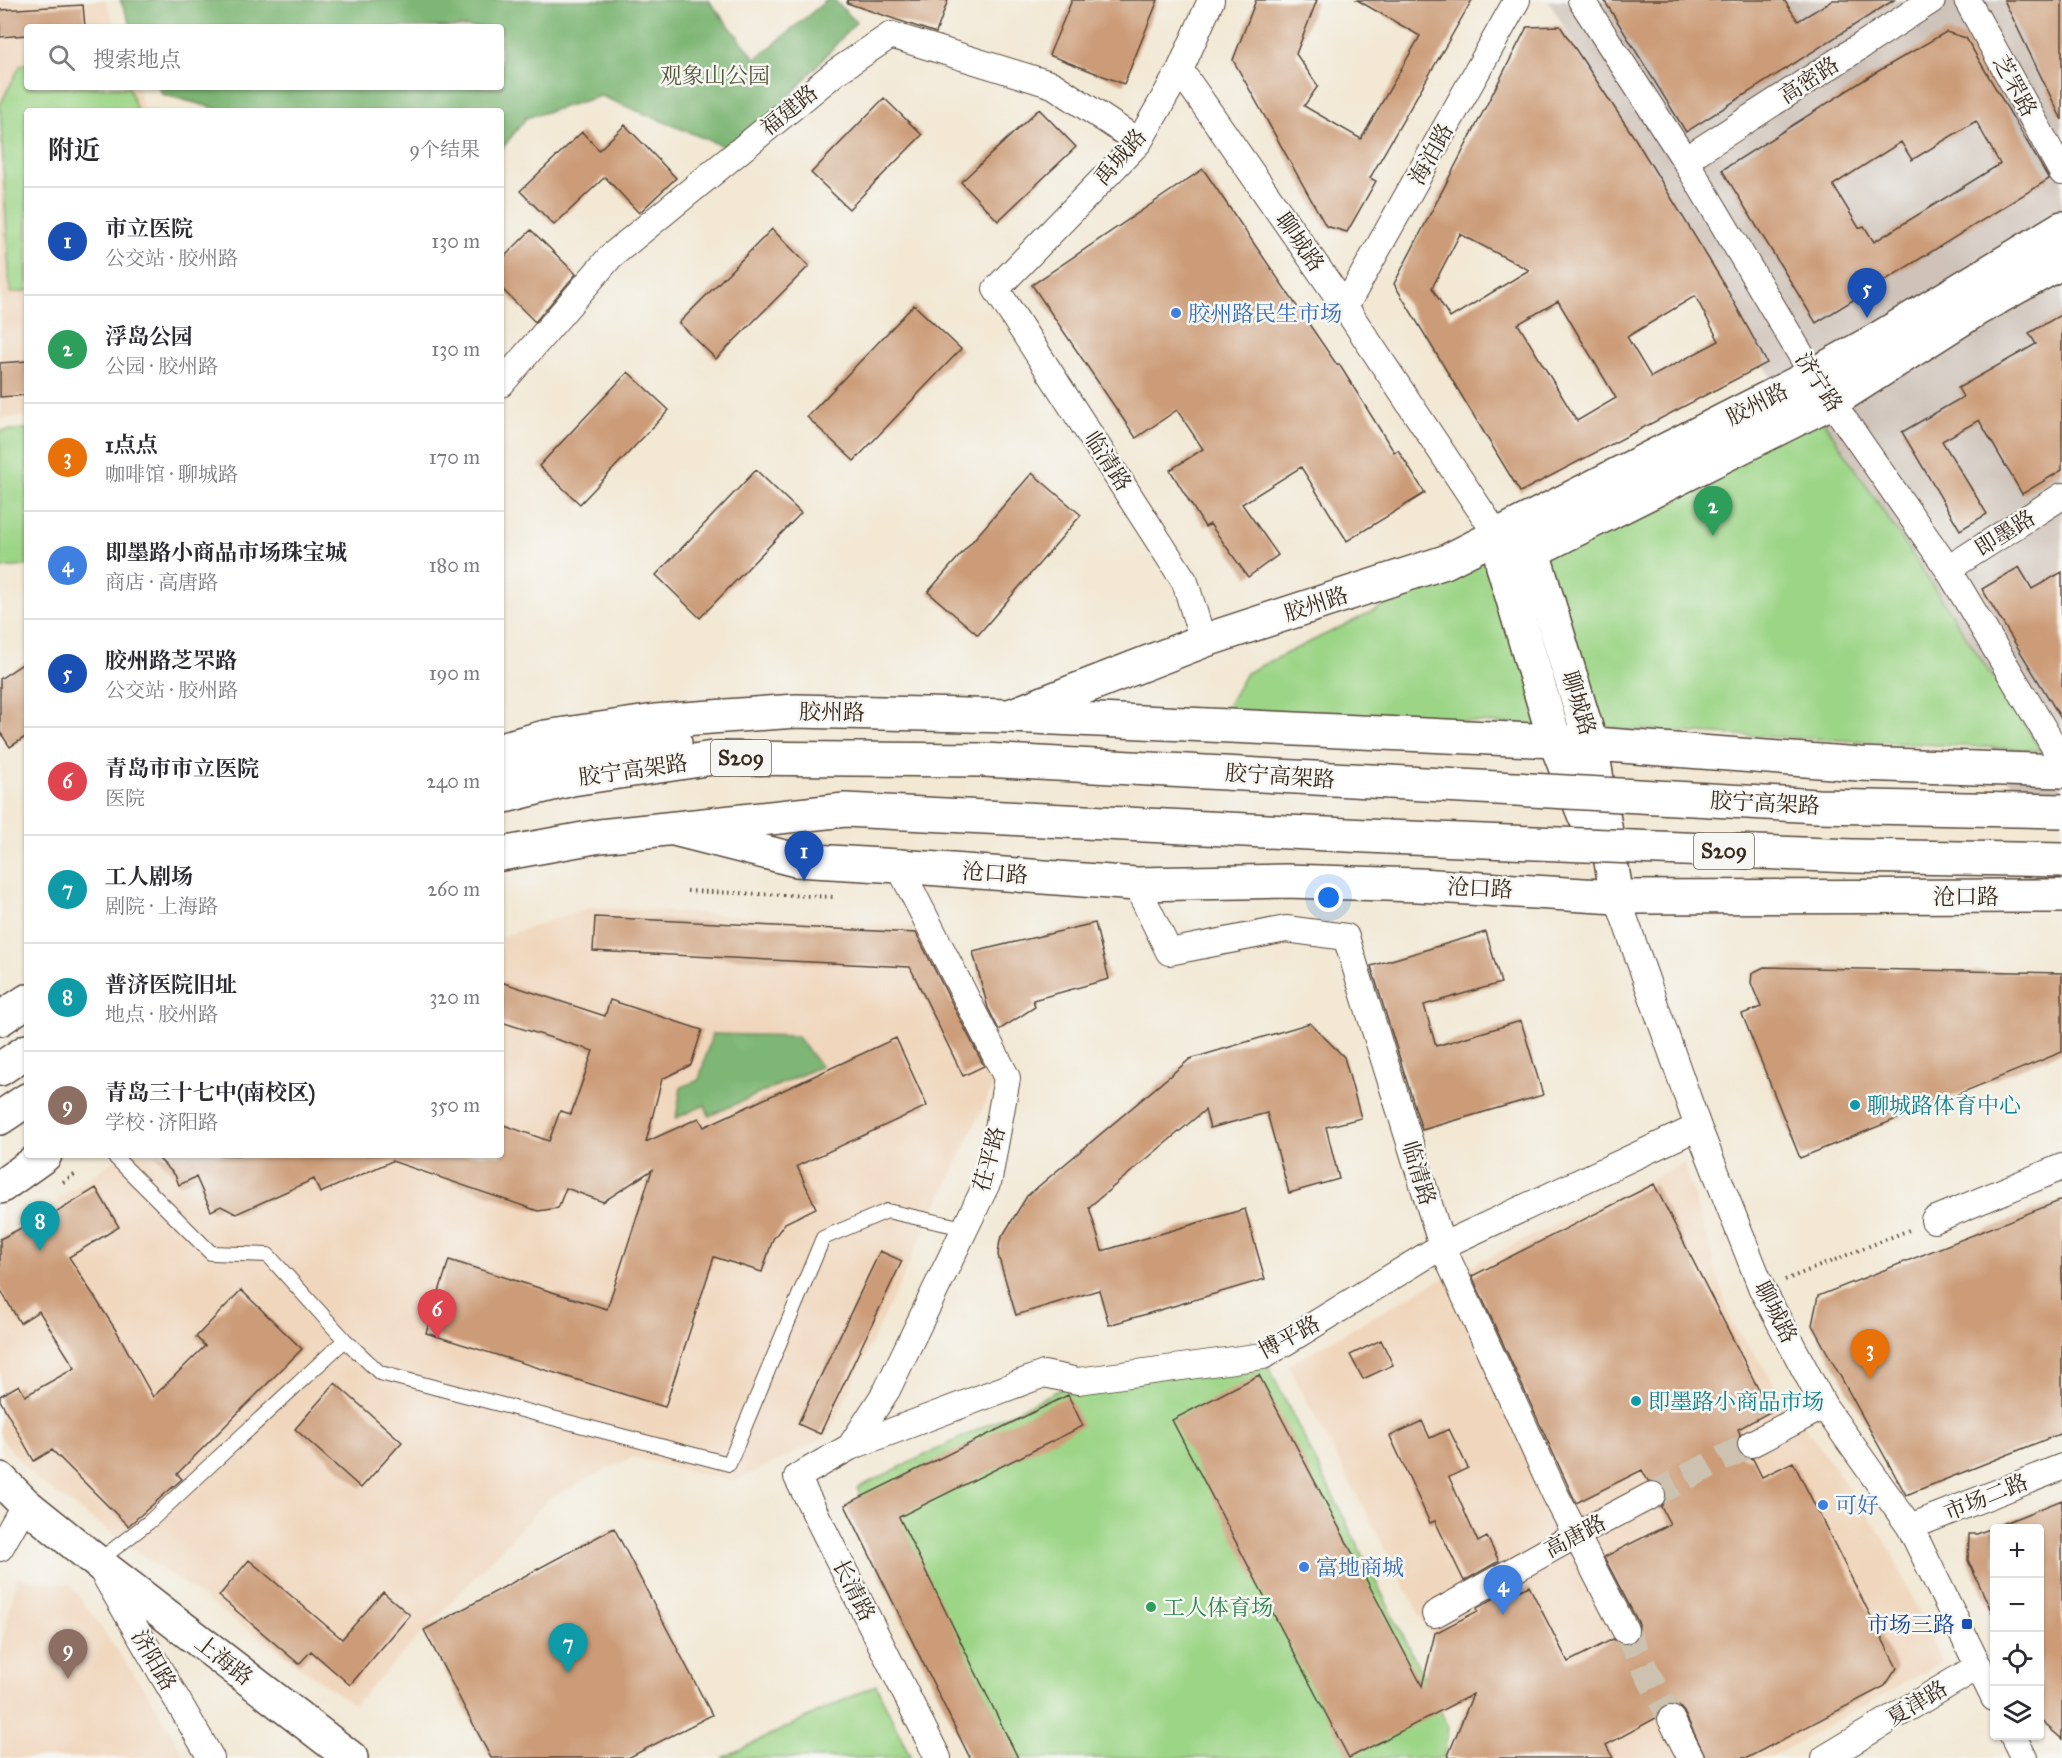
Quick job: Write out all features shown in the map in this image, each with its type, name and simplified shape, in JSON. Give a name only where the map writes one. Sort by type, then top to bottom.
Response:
[{"type":"main road","name":"胶州路","points":[[504,748],[545,737],[655,721],[796,711],[1010,716],[1203,641],[1445,562],[1500,551],[1878,339],[2062,228]]},
{"type":"main road","name":"胶州路","points":[[1533,552],[1832,402],[1977,309],[2062,262]]},
{"type":"main road","points":[[1500,551],[1533,552]]},
{"type":"main road","name":"聊城路","points":[[1500,551],[1555,741],[1617,897]]},
{"type":"main road","name":"聊城路","points":[[1533,552],[1591,744],[1617,897]]},
{"type":"main road","points":[[1010,716],[1555,741],[1859,764],[2062,771]]},
{"type":"main road","points":[[504,765],[584,751],[714,740],[789,739],[984,760]]},
{"type":"main road","name":"胶宁高架路","points":[[504,796],[572,779],[713,758],[984,760],[1818,806],[2062,811]]},
{"type":"main road","name":"S209","points":[[504,853],[534,846],[600,836],[845,810],[1387,837],[1852,856],[2062,860]]},
{"type":"main road","points":[[674,829],[796,860],[899,866]]},
{"type":"main road","points":[[504,864],[534,846]]},
{"type":"main road","name":"沧口路","points":[[899,866],[1136,884],[1286,881],[1617,897],[2062,896]]},
{"type":"main road","points":[[0,1019],[24,1003]]},
{"type":"main road","points":[[0,1069],[24,1053]]},
{"type":"main road","points":[[0,1118],[24,1102]]},
{"type":"main road","points":[[0,1187],[41,1158]]},
{"type":"main road","name":"上海路","points":[[0,1479],[14,1508],[97,1562],[351,1758]]},
{"type":"street","name":"禹城路","points":[[996,289],[1138,142],[1180,70],[1211,0]]},
{"type":"street","name":"海泊路","points":[[1345,307],[1517,0]]},
{"type":"street","name":"济宁路","points":[[1581,0],[1685,160],[1813,375],[1948,569],[2062,760]]},
{"type":"street","name":"高密路","points":[[1685,160],[1932,0]]},
{"type":"street","name":"芝罘路","points":[[1967,0],[2062,172]]},
{"type":"street","name":"福建路","points":[[504,381],[611,256],[836,72],[891,35],[1053,85],[1138,142]]},
{"type":"street","name":"聊城路","points":[[1180,70],[1345,307],[1500,551]]},
{"type":"street","name":"临清路","points":[[996,289],[1185,582],[1203,641]]},
{"type":"street","name":"即墨路","points":[[1948,569],[2062,496]]},
{"type":"street","name":"茌平路","points":[[850,1447],[887,1390],[989,1179],[1007,1078],[899,866]]},
{"type":"street","name":"临清路","points":[[1136,884],[1169,952],[1286,929],[1346,937],[1442,1246],[1576,1535],[1625,1630]]},
{"type":"street","name":"聊城路","points":[[1617,897],[1698,1127],[1762,1289],[1824,1406],[1910,1527],[1990,1689]]},
{"type":"street","name":"博平路","points":[[850,1447],[1044,1374],[1078,1381],[1263,1356],[1442,1246],[1698,1127]]},
{"type":"street","points":[[1934,1220],[2062,1167]]},
{"type":"street","points":[[1751,1444],[1824,1406]]},
{"type":"street","name":"长清路","points":[[850,1447],[797,1477],[938,1758]]},
{"type":"street","name":"市场二路","points":[[1910,1527],[2062,1467]]},
{"type":"street","name":"高唐路","points":[[1435,1614],[1652,1495]]},
{"type":"street","points":[[0,1548],[14,1508]]},
{"type":"street","name":"济阳路","points":[[97,1562],[211,1758]]},
{"type":"street","name":"夏津路","points":[[1825,1758],[1978,1666]]},
{"type":"street","points":[[1671,1719],[1691,1758]]},
{"type":"street","points":[[2015,1740],[2024,1758]]},
{"type":"lane","points":[[116,1158],[211,1253],[268,1255],[345,1340],[380,1373],[729,1464],[823,1238],[887,1211],[964,1228]]},
{"type":"lane","points":[[97,1562],[149,1522],[345,1340]]},
{"type":"path","points":[[687,891],[835,897]]},
{"type":"path","points":[[1762,1289],[1934,1220]]},
{"type":"shaded area","points":[[0,0],[105,0],[115,24],[24,24],[24,90],[138,90],[143,107],[147,108],[24,108],[24,416],[0,419]]},
{"type":"shaded area","points":[[1548,0],[2062,0],[2062,799],[2021,800]]},
{"type":"shaded area","points":[[591,907],[927,927],[996,1080],[827,1437],[734,1482],[632,1457],[548,1499],[354,1705],[37,1480],[0,1437],[0,1240],[118,1158],[504,1158],[504,936]]},
{"type":"shaded area","name":"即墨路小商品市场","points":[[1684,1163],[1732,1323],[1886,1541],[1942,1662],[1770,1758],[1458,1758],[1463,1697],[1288,1365],[1426,1287]]},
{"type":"shaded area","points":[[17,1577],[71,1585],[157,1707],[185,1758],[0,1758],[0,1650]]},
{"type":"green space","name":"观象山公园","points":[[120,0],[708,0],[756,59],[827,0],[834,0],[856,22],[779,108],[725,147],[601,96],[526,118],[504,146],[504,108],[214,108],[162,94],[160,90],[504,90],[504,24],[131,24]]},
{"type":"green space","points":[[24,64],[24,90],[130,90],[136,108],[24,108],[24,291],[10,293],[0,105],[20,66]]},
{"type":"green space","points":[[1809,399],[2041,750],[1225,710],[1246,673]]},
{"type":"green space","points":[[24,429],[24,566],[0,568],[0,431]]},
{"type":"green space","points":[[712,1034],[796,1036],[821,1066],[709,1116],[705,1105],[676,1118],[681,1087],[699,1080]]},
{"type":"green space","name":"工人体育场","points":[[1263,1356],[1448,1726],[1444,1758],[987,1758],[857,1488],[1078,1381]]},
{"type":"green space","points":[[876,1685],[911,1758],[722,1758]]},
{"type":"building","points":[[848,0],[948,0],[936,33],[847,3]]},
{"type":"building","points":[[1072,0],[1158,0],[1124,84],[1049,55]]},
{"type":"building","points":[[1256,0],[1317,0],[1296,54],[1318,86],[1304,106],[1361,139],[1420,36],[1357,0],[1472,0],[1370,178],[1376,181],[1347,232],[1326,226],[1233,60]]},
{"type":"building","points":[[1604,0],[1784,0],[1798,21],[1833,0],[1894,0],[1686,132]]},
{"type":"building","points":[[2004,0],[2062,0],[2062,120]]},
{"type":"building","points":[[83,5],[85,24],[24,24],[24,35],[0,37],[0,10]]},
{"type":"building","points":[[1560,26],[1634,137],[1721,279],[1767,363],[1520,492],[1394,284],[1527,27]],"holes":[[[1460,234],[1529,270],[1450,318],[1432,288]],[[1695,296],[1719,341],[1651,377],[1627,337]],[[1558,301],[1616,398],[1577,421],[1518,324]]]},
{"type":"building","points":[[1946,32],[1966,38],[2049,179],[1816,323],[1722,170],[1875,73]],"holes":[[[1976,121],[2000,164],[1874,242],[1864,226],[1859,228],[1833,185],[1901,142],[1912,160]]]},
{"type":"building","points":[[884,98],[922,135],[849,209],[811,173]]},
{"type":"building","points":[[1039,109],[1076,147],[998,221],[961,182]]},
{"type":"building","points":[[625,125],[676,178],[639,213],[605,177],[554,225],[520,191],[582,132],[599,150]]},
{"type":"building","points":[[1203,169],[1337,365],[1339,364],[1394,452],[1398,450],[1425,493],[1347,541],[1301,467],[1242,504],[1278,555],[1248,577],[1210,524],[1205,527],[1170,470],[1203,449],[1177,410],[1136,438],[1032,285]]},
{"type":"building","points":[[772,229],[809,266],[716,359],[679,323]]},
{"type":"building","points":[[531,230],[576,274],[535,322],[504,291],[504,257]]},
{"type":"building","points":[[914,305],[961,349],[854,461],[807,417]]},
{"type":"building","points":[[2062,314],[2062,470],[2022,494],[1979,420],[1942,441],[1987,514],[1960,530],[1902,432],[1963,397],[1958,388],[2036,344],[2029,333]]},
{"type":"building","points":[[24,361],[24,395],[0,397],[0,363]]},
{"type":"building","points":[[628,372],[669,410],[580,504],[539,466]]},
{"type":"building","points":[[756,470],[801,513],[700,618],[656,575]]},
{"type":"building","points":[[1032,473],[1081,515],[978,635],[928,592]]},
{"type":"building","points":[[2019,567],[2032,589],[2062,572],[2062,720],[1982,589]]},
{"type":"building","points":[[24,663],[24,738],[10,747],[0,732],[0,679]]},
{"type":"building","points":[[595,917],[916,933],[984,1066],[963,1076],[910,967],[593,951]]},
{"type":"building","points":[[1095,923],[1109,979],[1033,1000],[1035,1007],[999,1030],[988,1008],[973,952]]},
{"type":"building","points":[[1486,932],[1501,983],[1424,1005],[1436,1046],[1521,1021],[1543,1095],[1422,1130],[1371,966]]},
{"type":"building","name":"聊城路体育中心","points":[[1764,967],[2062,973],[2062,1052],[1800,1158],[1742,1014],[1761,1007],[1751,983],[1752,973]]},
{"type":"building","points":[[504,983],[605,1016],[610,1000],[702,1030],[691,1065],[662,1079],[646,1142],[699,1118],[704,1127],[896,1038],[927,1106],[797,1166],[816,1208],[785,1223],[773,1239],[762,1272],[714,1257],[665,1407],[426,1333],[449,1260],[607,1309],[652,1170],[603,1202],[566,1188],[558,1208],[538,1211],[392,1161],[320,1193],[314,1179],[236,1214],[221,1206],[211,1211],[196,1177],[179,1185],[175,1175],[158,1158],[504,1158],[504,1125],[549,1141],[560,1111],[571,1114],[593,1051],[504,1023]]},
{"type":"building","points":[[1310,1023],[1344,1057],[1361,1118],[1326,1127],[1339,1179],[1289,1193],[1267,1113],[1210,1128],[1205,1110],[1089,1207],[1102,1251],[1245,1209],[1265,1279],[1109,1325],[1099,1290],[1016,1315],[998,1255],[1000,1240],[1027,1196],[1190,1059]]},
{"type":"building","points":[[1654,1184],[1770,1412],[1738,1429],[1740,1434],[1736,1443],[1737,1450],[1743,1457],[1753,1459],[1762,1477],[1793,1462],[1897,1668],[1885,1686],[1747,1758],[1706,1758],[1684,1712],[1679,1706],[1671,1704],[1659,1710],[1656,1718],[1606,1745],[1613,1758],[1447,1758],[1473,1694],[1349,1758],[1172,1420],[1259,1375],[1422,1686],[1435,1633],[1478,1611],[1477,1608],[1512,1588],[1514,1593],[1529,1586],[1568,1662],[1613,1639],[1624,1645],[1631,1644],[1638,1638],[1639,1624],[1604,1557],[1670,1524],[1661,1507],[1667,1496],[1665,1489],[1659,1482],[1648,1481],[1642,1470],[1576,1503],[1472,1276]]},
{"type":"building","points":[[96,1188],[119,1227],[69,1257],[117,1332],[153,1397],[205,1346],[196,1337],[241,1290],[302,1349],[177,1474],[182,1479],[128,1526],[52,1450],[34,1461],[0,1400],[0,1396],[19,1385],[25,1396],[75,1368],[39,1311],[20,1323],[0,1289],[0,1239],[23,1227],[29,1229]]},
{"type":"building","points":[[2062,1200],[2062,1433],[1906,1495],[1812,1325],[1818,1296]]},
{"type":"building","points":[[880,1251],[902,1261],[820,1434],[798,1424]]},
{"type":"building","points":[[1381,1340],[1393,1365],[1363,1379],[1350,1355]]},
{"type":"building","points":[[335,1383],[402,1442],[361,1488],[295,1429]]},
{"type":"building","points":[[1068,1395],[1083,1426],[899,1517],[1018,1758],[970,1758],[845,1505]]},
{"type":"building","points":[[1422,1421],[1430,1438],[1449,1429],[1468,1468],[1449,1477],[1478,1542],[1487,1537],[1499,1561],[1464,1581],[1435,1521],[1430,1523],[1390,1436]]},
{"type":"building","points":[[2062,1500],[2062,1739],[2044,1723],[2044,1524],[2002,1524]]},
{"type":"building","points":[[614,1528],[712,1715],[628,1758],[491,1758],[424,1630]]},
{"type":"building","points":[[1990,1529],[1990,1608],[1968,1560],[1969,1534],[1977,1534]]},
{"type":"building","points":[[249,1560],[342,1639],[383,1592],[410,1615],[350,1685],[311,1651],[299,1664],[219,1596]]},
{"type":"tunnel","points":[[1652,1495],[1751,1444]]},
{"type":"tunnel","points":[[1625,1630],[1671,1719]]},
{"type":"place","name":"胶州路民生市场","points":[[1176,313]]},
{"type":"place","name":"胶州路芝罘路","points":[[1867,318]]},
{"type":"place","name":"浮岛公园","points":[[1713,536]]},
{"type":"place","name":"市立医院","points":[[804,881]]},
{"type":"place","name":"聊城路体育中心","points":[[1855,1105]]},
{"type":"place","name":"普济医院旧址","points":[[40,1251]]},
{"type":"place","name":"青岛市市立医院","points":[[437,1339]]},
{"type":"place","name":"1点点","points":[[1870,1379]]},
{"type":"place","name":"即墨路小商品市场","points":[[1636,1401]]},
{"type":"place","name":"可好","points":[[1823,1505]]},
{"type":"place","name":"富地商城","points":[[1304,1567]]},
{"type":"place","name":"工人体育场","points":[[1151,1607]]},
{"type":"place","name":"即墨路小商品市场珠宝城","points":[[1503,1615]]},
{"type":"place","name":"市场三路","points":[[1967,1624]]},
{"type":"place","name":"工人剧场","points":[[568,1673]]},
{"type":"place","name":"青岛三十七中(南校区)","points":[[68,1679]]}]
